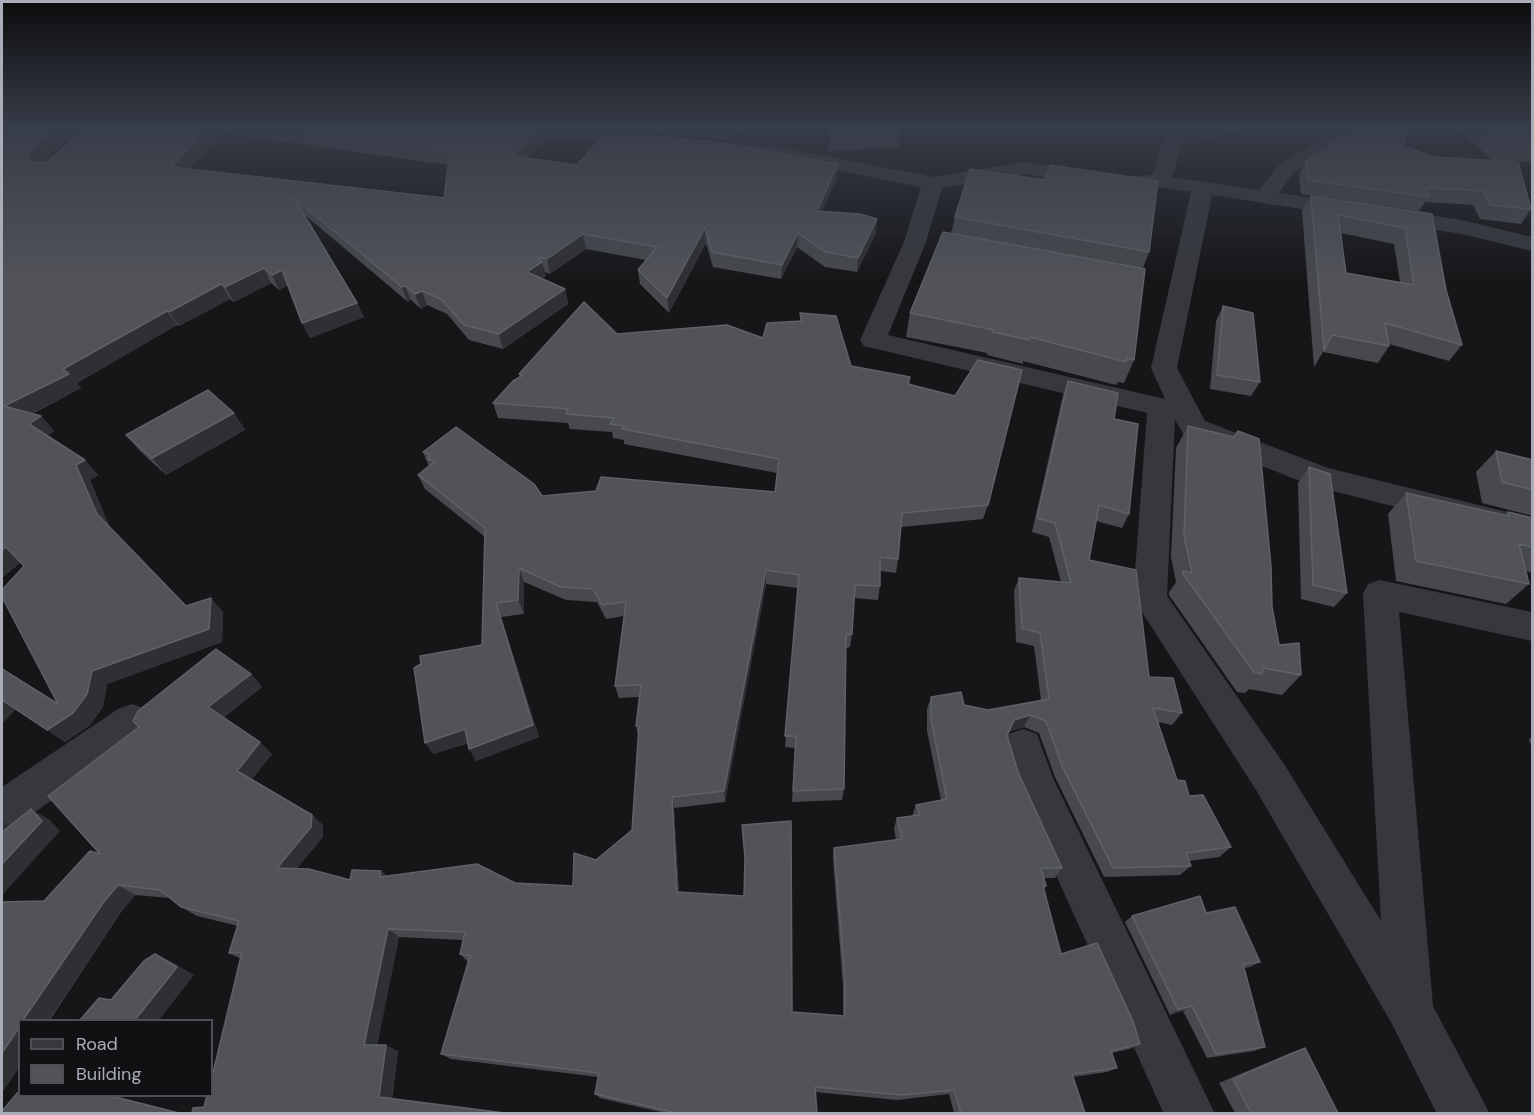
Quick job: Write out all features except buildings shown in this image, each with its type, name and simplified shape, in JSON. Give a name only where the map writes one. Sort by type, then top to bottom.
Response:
[{"type":"street","points":[[908,178],[933,183],[964,178]]},
{"type":"street","points":[[1080,178],[1112,184],[1160,181],[1266,195],[1462,227],[1533,244]]},
{"type":"street","points":[[1266,195],[1279,178]]},
{"type":"street","points":[[933,183],[926,244],[873,340],[1174,411],[1194,428],[1322,477],[1533,530]]},
{"type":"street","points":[[1203,187],[1164,369],[1174,411],[1150,598],[1270,777],[1410,1011],[1465,1113]]},
{"type":"street","points":[[1410,1011],[1380,594],[1533,626]]},
{"type":"street","points":[[2,811],[132,720]]},
{"type":"street","points":[[1023,747],[1034,782],[1190,1113]]}]
